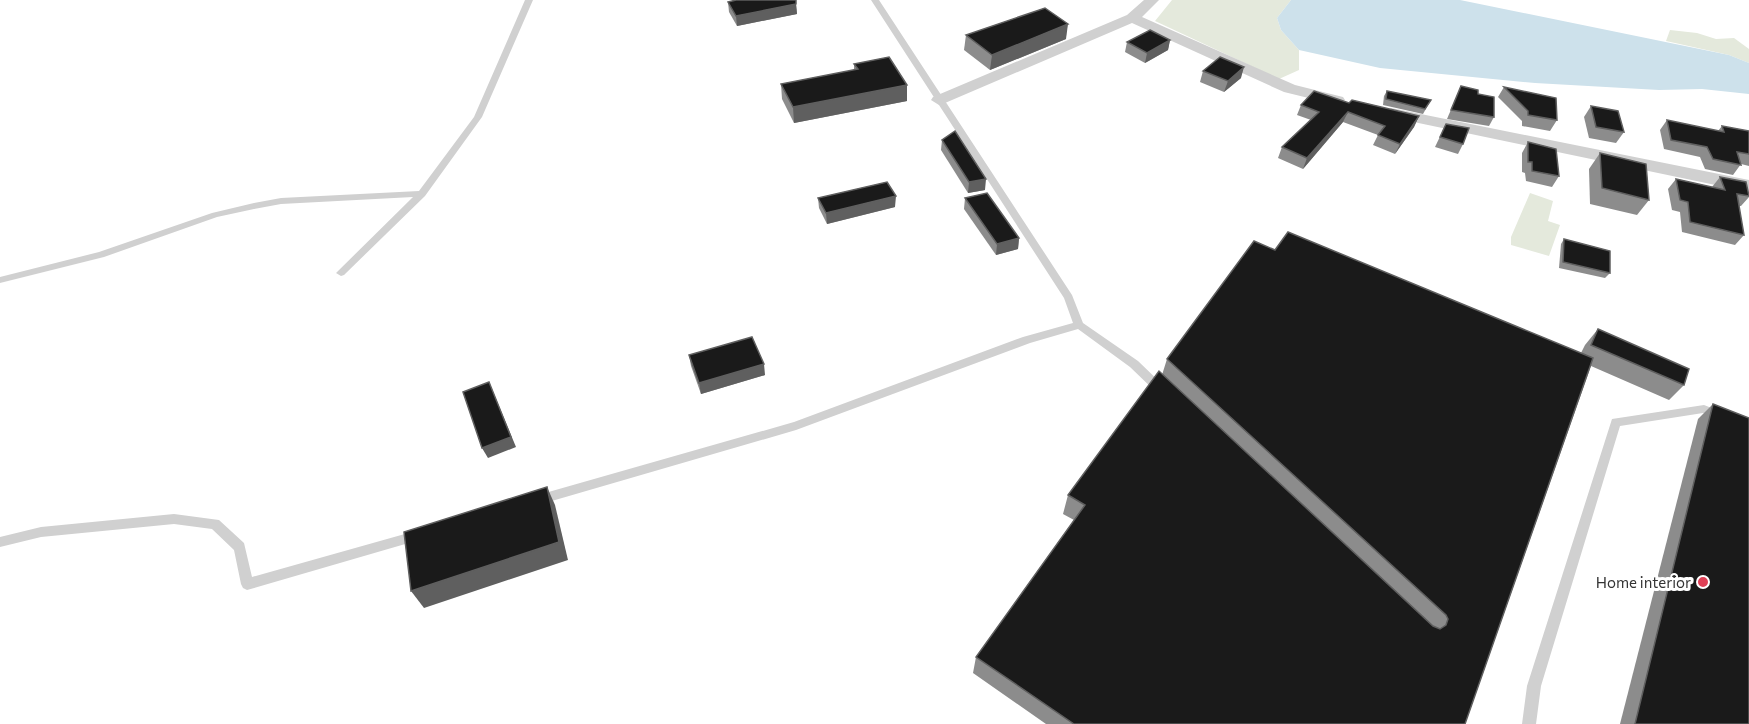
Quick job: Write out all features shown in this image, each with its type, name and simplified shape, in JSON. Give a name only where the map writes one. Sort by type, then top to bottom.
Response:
[{"type":"street","points":[[939,100],[1132,18],[1152,0]]},
{"type":"street","points":[[1132,18],[1290,89],[1356,105]]},
{"type":"street","points":[[1378,110],[1433,124],[1749,186]]},
{"type":"lane","points":[[341,273],[422,194],[478,117],[529,0]]},
{"type":"lane","points":[[875,0],[1069,297],[1079,325],[1134,364],[1168,396]]},
{"type":"lane","points":[[0,280],[101,255],[215,215],[254,206],[281,201],[422,194]]},
{"type":"lane","points":[[521,505],[796,426],[1027,340],[1079,325]]},
{"type":"lane","points":[[1529,724],[1534,686],[1616,422],[1704,409],[1731,420]]},
{"type":"lane","points":[[0,542],[41,532],[174,519],[215,524],[240,548],[247,584],[430,531]]},
{"type":"shaded area","points":[[1172,0],[1291,0],[1277,18],[1281,30],[1299,50],[1299,70],[1279,79],[1155,21]]},
{"type":"shaded area","points":[[1670,30],[1697,33],[1716,39],[1734,38],[1749,49],[1749,63],[1729,55],[1666,41]]},
{"type":"shaded area","points":[[1530,193],[1553,201],[1548,221],[1560,225],[1549,256],[1511,245],[1511,237]]},
{"type":"water","points":[[1291,0],[1460,0],[1729,55],[1749,63],[1749,94],[1702,89],[1659,90],[1535,83],[1380,68],[1299,50],[1281,30],[1277,18]]},
{"type":"building","points":[[796,0],[796,4],[736,16],[728,2]]},
{"type":"building","points":[[1045,8],[1068,24],[992,55],[966,35]]},
{"type":"building","points":[[1150,30],[1170,40],[1147,53],[1127,42]]},
{"type":"building","points":[[889,57],[907,85],[793,107],[781,84],[858,69],[854,64]]},
{"type":"building","points":[[1220,57],[1244,67],[1228,81],[1203,71]]},
{"type":"building","points":[[1461,86],[1478,90],[1478,94],[1494,97],[1494,117],[1451,110]]},
{"type":"building","points":[[1504,87],[1556,98],[1557,120],[1528,115],[1528,111]]},
{"type":"building","points":[[1314,91],[1349,103],[1352,100],[1419,116],[1400,144],[1378,135],[1385,126],[1348,112],[1307,158],[1282,147],[1319,112],[1301,105]]},
{"type":"building","points":[[1387,91],[1431,100],[1425,109],[1386,99]]},
{"type":"building","points":[[1591,106],[1618,111],[1624,132],[1596,127]]},
{"type":"building","points":[[1667,120],[1724,132],[1722,126],[1749,131],[1749,154],[1737,152],[1741,165],[1713,159],[1707,147],[1671,140]]},
{"type":"building","points":[[1446,124],[1469,128],[1463,144],[1440,137]]},
{"type":"building","points":[[955,131],[986,179],[969,182],[942,140]]},
{"type":"building","points":[[1528,142],[1556,149],[1559,176],[1532,171],[1532,162],[1528,162]]},
{"type":"building","points":[[1600,153],[1646,164],[1649,200],[1602,188]]},
{"type":"building","points":[[1720,177],[1746,182],[1749,196],[1737,194],[1744,235],[1690,222],[1688,202],[1680,200],[1676,179],[1725,190]]},
{"type":"building","points":[[887,182],[896,196],[826,213],[818,198]]},
{"type":"building","points":[[987,193],[1019,238],[997,244],[965,198]]},
{"type":"building","points":[[1288,232],[1593,358],[1465,724],[1074,724],[976,657],[1085,505],[1068,495],[1159,371],[1433,626],[1440,629],[1446,625],[1448,619],[1446,615],[1167,359],[1254,241],[1275,250]]},
{"type":"building","points":[[1564,239],[1610,251],[1610,273],[1563,262]]},
{"type":"building","points":[[1598,329],[1689,369],[1684,385],[1591,345]]},
{"type":"building","points":[[752,337],[764,364],[699,383],[689,355]]},
{"type":"building","points":[[489,382],[511,437],[482,448],[463,392]]},
{"type":"building","name":"Home interior","points":[[1713,404],[1749,418],[1749,724],[1635,724]]},
{"type":"building","points":[[547,487],[559,542],[411,591],[404,532]]},
{"type":"place","name":"Home interior","points":[[1703,582]]}]
